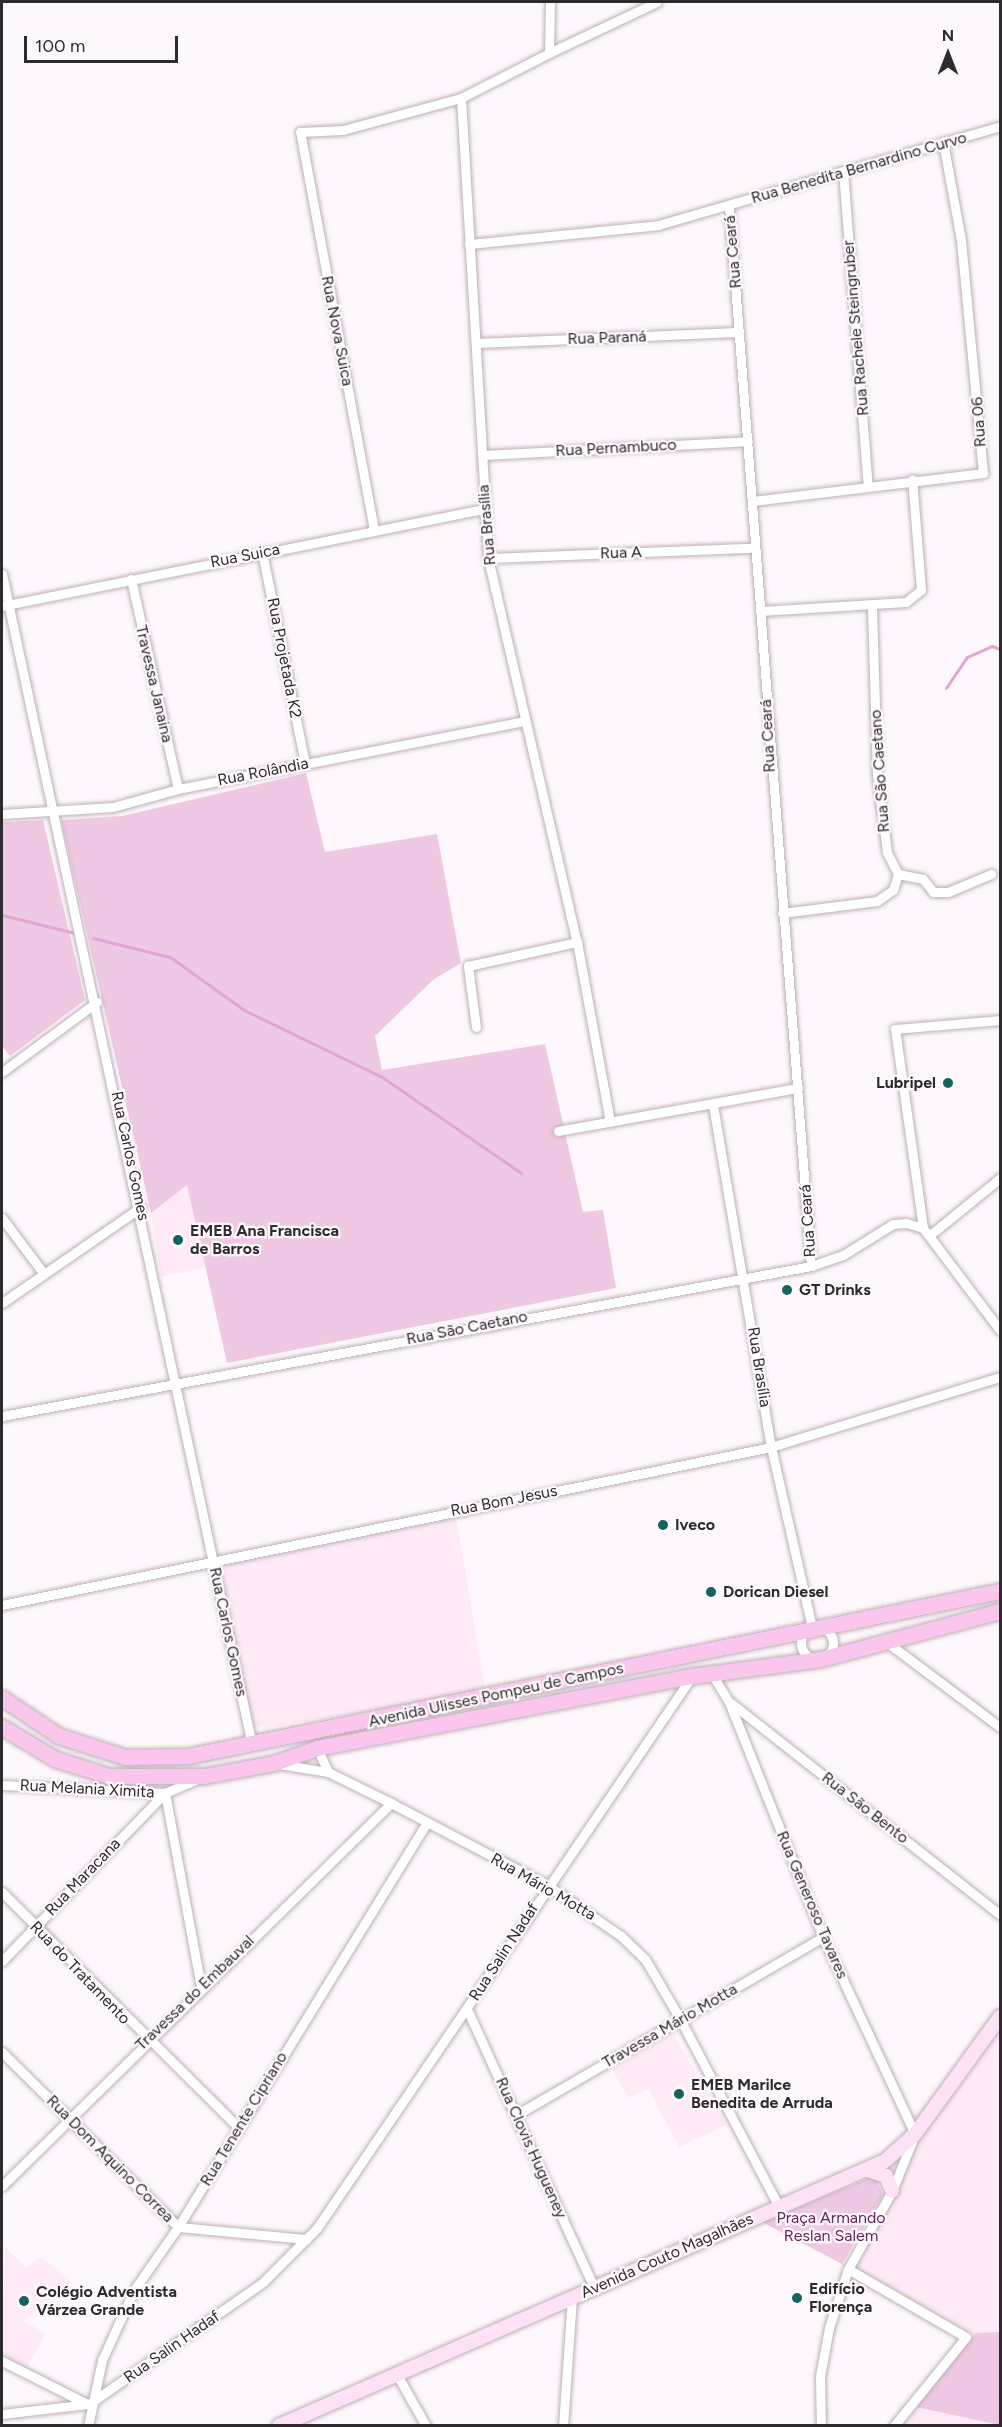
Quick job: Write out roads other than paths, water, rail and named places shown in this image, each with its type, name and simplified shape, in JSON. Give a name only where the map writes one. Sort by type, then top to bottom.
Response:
[{"type":"main road","name":"Avenida Ulisses Pompeu de Campos","points":[[2,1698],[59,1736],[125,1757],[188,1756],[251,1740],[352,1726],[812,1627],[920,1611],[1000,1591]]},
{"type":"main road","name":"Avenida Ulisses Pompeu de Campos","points":[[2,1727],[55,1759],[109,1776],[204,1776],[274,1763],[317,1748],[692,1676],[821,1659],[882,1639],[1000,1611]]},
{"type":"main road","points":[[251,1740],[259,1761],[274,1763]]},
{"type":"main road","name":"Avenida Couto Magalhães","points":[[279,2426],[779,2206],[868,2170],[915,2134],[1000,2017]]},
{"type":"main road","points":[[868,2170],[886,2176],[892,2191]]},
{"type":"street","points":[[549,53],[550,2]]},
{"type":"street","points":[[461,98],[657,2]]},
{"type":"street","name":"Rua Nova Suica","points":[[374,530],[300,132],[343,130],[461,98]]},
{"type":"street","name":"Rua Brasília","points":[[461,98],[483,455],[483,509],[488,558],[577,942],[610,1122]]},
{"type":"street","name":"Rua Benedita Bernardino Curvo","points":[[469,244],[658,225],[1000,126]]},
{"type":"street","name":"Rua 06","points":[[753,501],[912,479],[983,473],[962,251],[943,142]]},
{"type":"street","name":"Rua Rachele Steingruber","points":[[843,171],[868,486]]},
{"type":"street","name":"Rua Ceará","points":[[729,206],[753,501],[754,548],[761,611],[782,913],[812,1266]]},
{"type":"street","name":"Rua Paraná","points":[[476,343],[739,332]]},
{"type":"street","name":"Rua Pernambuco","points":[[483,455],[748,441]]},
{"type":"street","points":[[761,611],[906,602],[921,590],[912,479]]},
{"type":"street","name":"Rua Suica","points":[[5,606],[262,552],[483,509]]},
{"type":"street","name":"Rua A","points":[[488,558],[754,548]]},
{"type":"street","name":"Rua Projetada K2","points":[[262,552],[305,764]]},
{"type":"street","name":"Rua Carlos Gomes","points":[[2,574],[5,606],[97,1002],[141,1207],[174,1383],[251,1740]]},
{"type":"street","name":"Travessa Janaina","points":[[131,579],[178,789]]},
{"type":"street","name":"Rua São Caetano","points":[[872,604],[877,775],[887,852],[898,874]]},
{"type":"street","name":"Rua Rolândia","points":[[2,814],[113,807],[178,789],[524,721]]},
{"type":"street","points":[[782,913],[877,901],[893,890],[898,874],[923,879],[933,892],[948,892],[991,874]]},
{"type":"street","points":[[476,1027],[468,966],[577,942]]},
{"type":"street","points":[[2,1072],[97,1002]]},
{"type":"street","points":[[1000,1020],[895,1029],[926,1232],[1000,1330]]},
{"type":"street","points":[[558,1131],[713,1106],[798,1088]]},
{"type":"street","name":"Rua Brasília","points":[[713,1106],[746,1275],[771,1447],[812,1627]]},
{"type":"street","points":[[926,1232],[1000,1178]]},
{"type":"street","points":[[2,1303],[141,1207]]},
{"type":"street","points":[[2,1218],[44,1274]]},
{"type":"street","name":"Rua São Caetano","points":[[2,1416],[746,1275],[812,1266],[843,1255],[893,1224],[926,1232]]},
{"type":"street","name":"Rua Bom Jesus","points":[[2,1605],[212,1559],[771,1447],[1000,1377]]},
{"type":"street","points":[[812,1627],[828,1630],[833,1637],[831,1652],[821,1659],[809,1657],[801,1647],[812,1627]]},
{"type":"street","points":[[882,1639],[1000,1727]]},
{"type":"street","name":"Rua Generoso Tavares","points":[[712,1674],[729,1702],[824,1937],[915,2134]]},
{"type":"street","name":"Rua Salin Nadaf","points":[[317,2228],[467,2008],[547,1885],[692,1676]]},
{"type":"street","name":"Rua São Bento","points":[[729,1702],[1000,1915]]},
{"type":"street","points":[[317,1748],[328,1772]]},
{"type":"street","name":"Rua Mário Motta","points":[[274,1763],[328,1772],[547,1885],[596,1916],[645,1959],[680,2019],[779,2206]]},
{"type":"street","name":"Rua Melania Ximita","points":[[2,1785],[165,1793],[204,1776]]},
{"type":"street","points":[[165,1793],[201,1986]]},
{"type":"street","name":"Rua Maracana","points":[[2,1961],[165,1793]]},
{"type":"street","name":"Travessa do Embauval","points":[[2,2186],[68,2117],[201,1986],[391,1803]]},
{"type":"street","name":"Rua Tenente Cipriano","points":[[88,2426],[89,2404],[113,2329],[426,1824]]},
{"type":"street","name":"Rua do Tratamento","points":[[2,1892],[147,2041],[238,2127]]},
{"type":"street","name":"Travessa Mário Motta","points":[[516,2115],[824,1937]]},
{"type":"street","name":"Rua Clovis Hugueney","points":[[467,2008],[594,2288]]},
{"type":"street","name":"Rua Dom Aquino Correa","points":[[2,2052],[178,2227],[306,2239]]},
{"type":"street","points":[[820,2426],[824,2351],[848,2269],[892,2191],[915,2134]]},
{"type":"street","name":"Rua Salin Hadaf","points":[[2,2414],[89,2404],[263,2282],[317,2228]]},
{"type":"street","points":[[848,2269],[966,2337],[894,2426]]},
{"type":"street","points":[[563,2426],[572,2298]]},
{"type":"street","points":[[2,2361],[89,2404]]},
{"type":"street","points":[[396,2373],[426,2426]]},
{"type":"waterway","points":[[946,688],[967,657],[992,646],[1000,649]]},
{"type":"waterway","points":[[2,915],[75,933]]},
{"type":"waterway","points":[[93,938],[170,957],[244,1010],[382,1077],[521,1173]]},
{"type":"place","name":"Lubripel","points":[[948,1083]]},
{"type":"place","name":"EMEB Ana Francisca de Barros","points":[[178,1240]]},
{"type":"place","name":"GT Drinks","points":[[787,1290]]},
{"type":"place","name":"Iveco","points":[[663,1525]]},
{"type":"place","name":"Dorican Diesel","points":[[711,1592]]},
{"type":"place","name":"EMEB Marilce Benedita de Arruda","points":[[679,2094]]},
{"type":"place","name":"Edifício Florença","points":[[797,2298]]},
{"type":"place","name":"Colégio Adventista Várzea Grande","points":[[24,2301]]},
{"type":"park label","name":"Praça Armando Reslan Salem","points":[[831,2227]]}]
